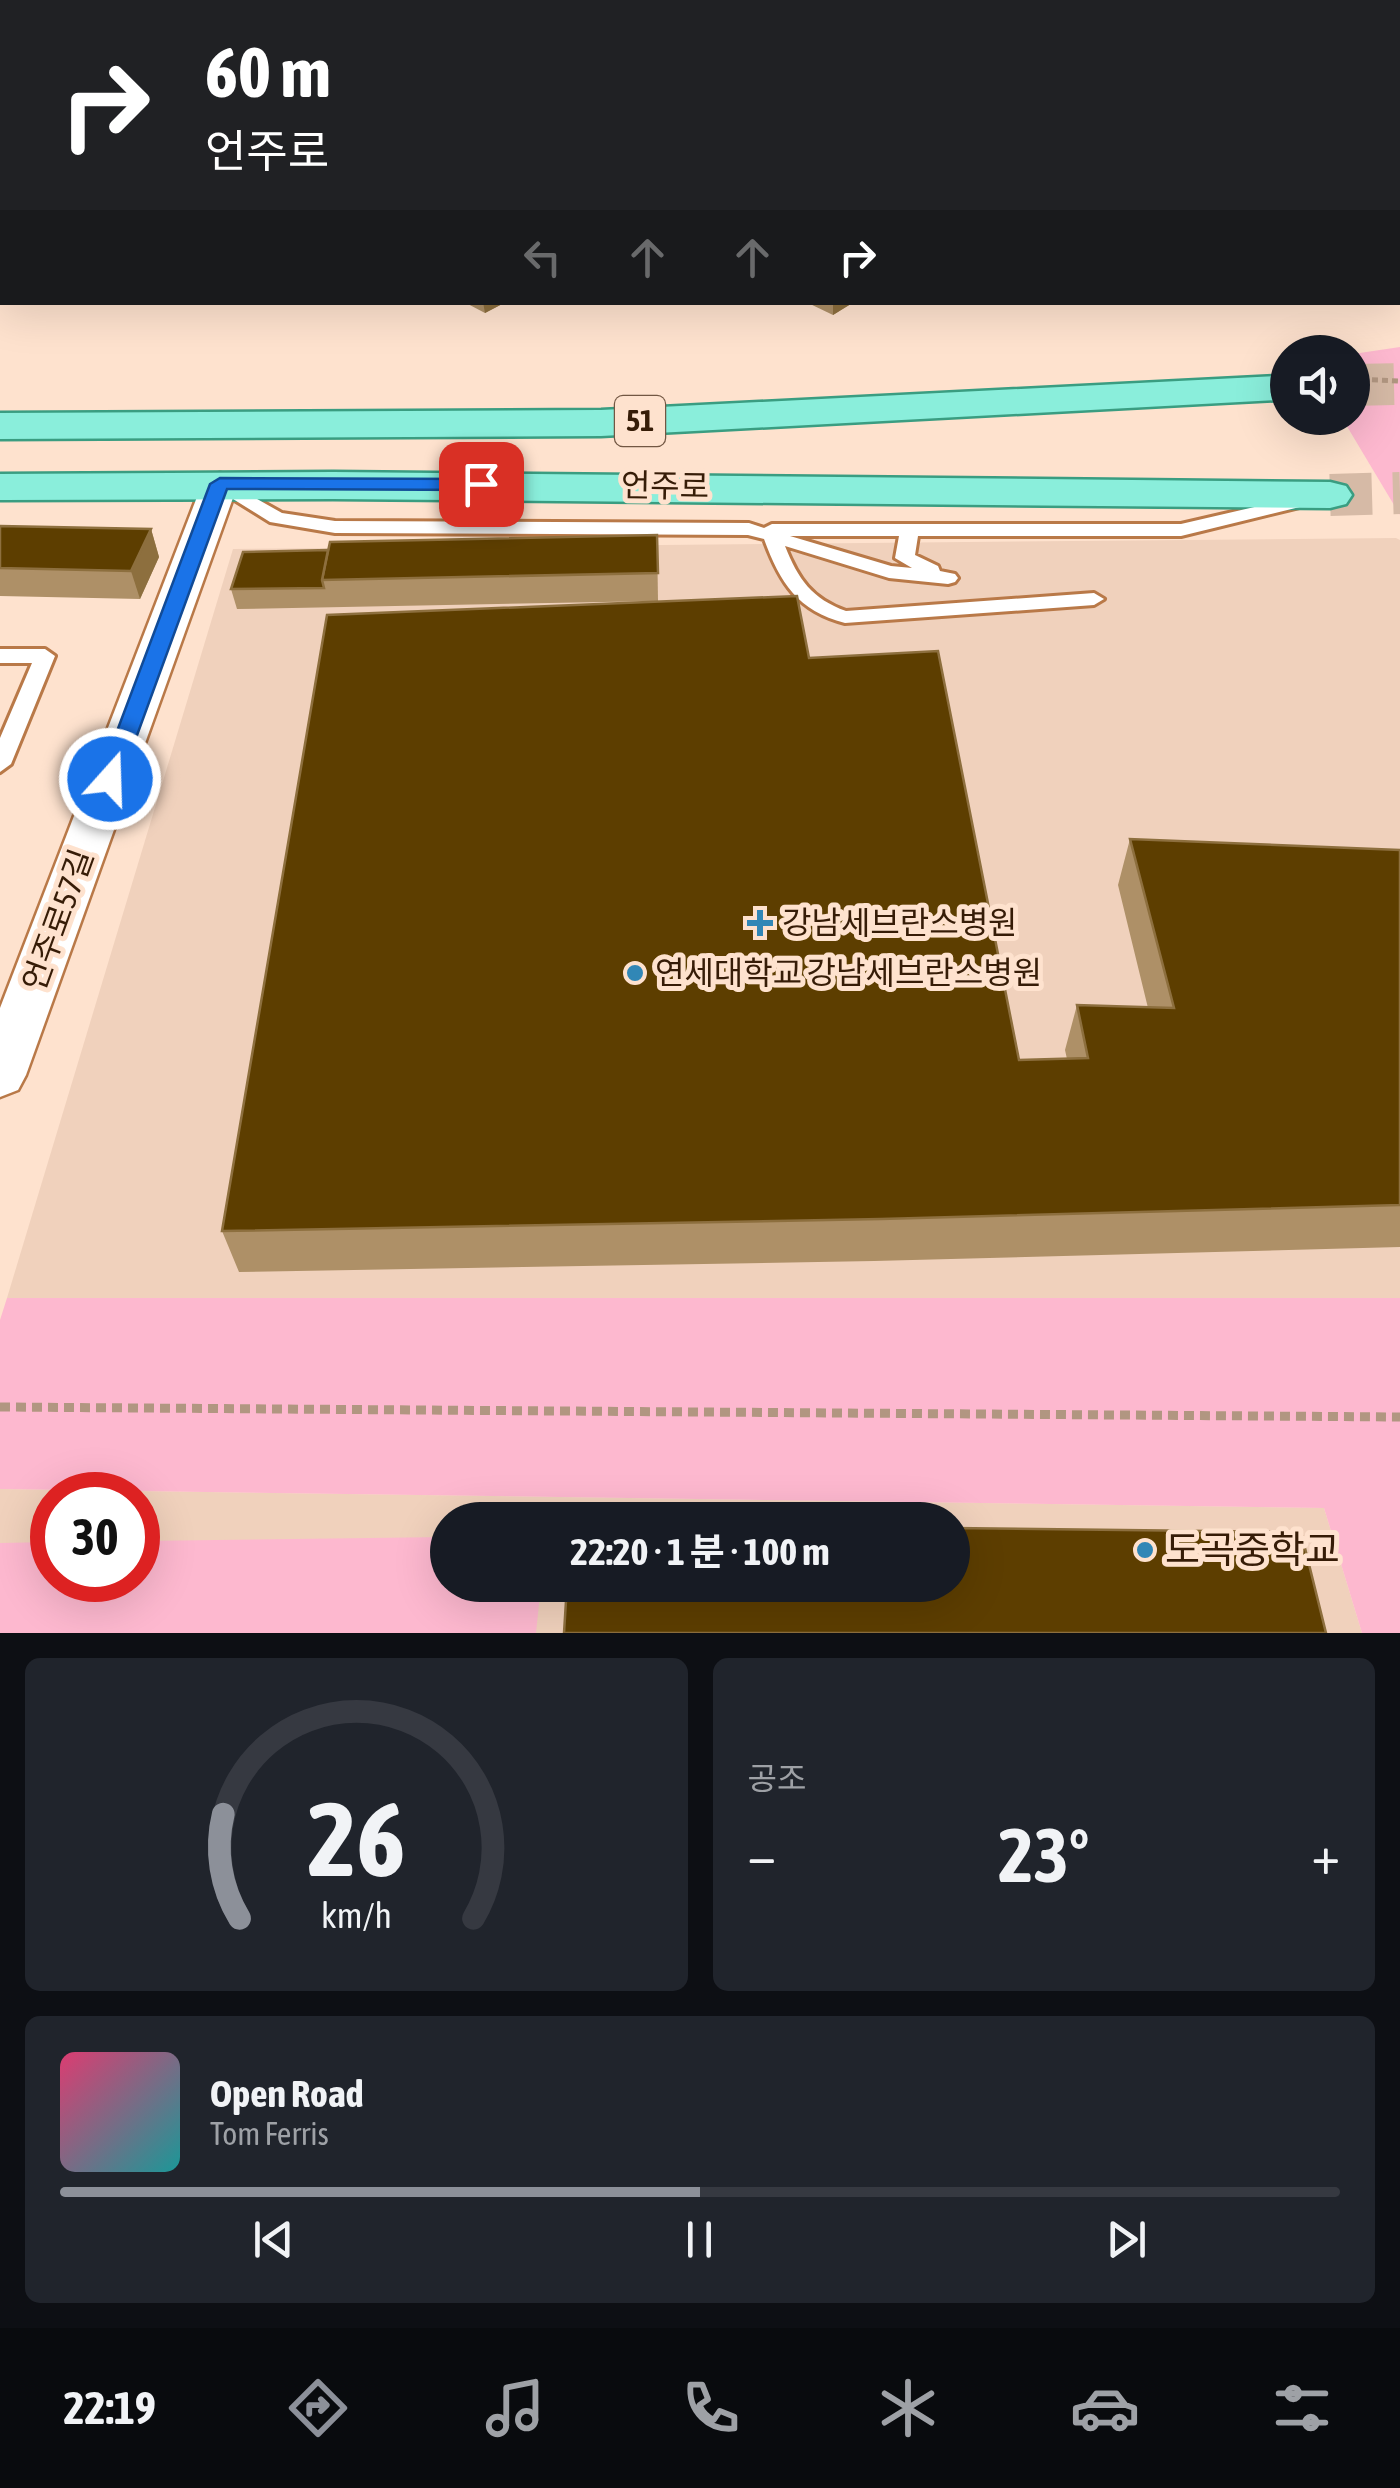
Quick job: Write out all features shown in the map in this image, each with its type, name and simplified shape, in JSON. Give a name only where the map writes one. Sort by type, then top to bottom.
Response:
[{"type":"main road","name":"언주로","points":[[0,426],[601,423],[1270,388]]},
{"type":"main road","name":"언주로","points":[[0,487],[594,485],[1043,495],[1330,495]]},
{"type":"street","name":"언주로57길","points":[[0,1075],[220,484]]},
{"type":"lane","points":[[220,484],[278,518],[335,527],[1181,530],[1330,495]]},
{"type":"lane","points":[[749,530],[890,572],[948,578],[905,558],[909,530]]},
{"type":"lane","points":[[772,537],[789,582],[816,609],[844,617],[1094,599]]},
{"type":"lane","points":[[0,656],[45,656],[0,764]]},
{"type":"path","points":[[1370,379],[1400,381]]},
{"type":"path","points":[[0,1407],[1400,1417]]},
{"type":"shaded area","points":[[1400,347],[1400,515],[1352,435],[1370,435],[1370,351]]},
{"type":"shaded area","name":"강남세브란스병원","points":[[1400,540],[1400,1298],[7,1298],[233,549]]},
{"type":"shaded area","points":[[7,1298],[1400,1298],[1400,1633],[1362,1633],[1324,1508],[160,1491],[160,1472],[30,1472],[30,1489],[0,1489],[0,1320]]},
{"type":"shaded area","name":"도곡중학교","points":[[0,1489],[30,1489],[30,1602],[160,1602],[160,1491],[906,1502],[430,1502],[430,1602],[970,1602],[970,1503],[1324,1508],[1362,1633],[0,1633]]},
{"type":"shaded area","points":[[430,1537],[430,1602],[539,1602],[536,1633],[0,1633],[0,1543],[30,1542],[30,1602],[160,1602],[160,1541]]},
{"type":"building","points":[[0,526],[151,529],[131,571],[0,568]]},
{"type":"building","points":[[657,535],[658,573],[322,580],[330,542]]},
{"type":"building","points":[[328,550],[324,588],[231,589],[243,552]]},
{"type":"building","name":"연세대학교 강남세브란스병원","points":[[797,596],[809,658],[938,651],[1019,1060],[1088,1058],[1077,1005],[1174,1008],[1130,839],[1400,850],[1400,1205],[222,1231],[327,615]]},
{"type":"building","points":[[970,1528],[1301,1532],[1326,1633],[564,1633],[566,1602],[970,1602]]},
{"type":"tunnel","points":[[1370,385],[1400,384]]},
{"type":"tunnel","points":[[1330,495],[1400,493]]},
{"type":"place","name":"강남세브란스병원","points":[[760,923]]},
{"type":"place","name":"연세대학교 강남세브란스병원","points":[[635,973]]},
{"type":"place","name":"도곡중학교","points":[[1145,1550]]},
{"type":"route","points":[[110,779],[220,484],[481,484]]}]
